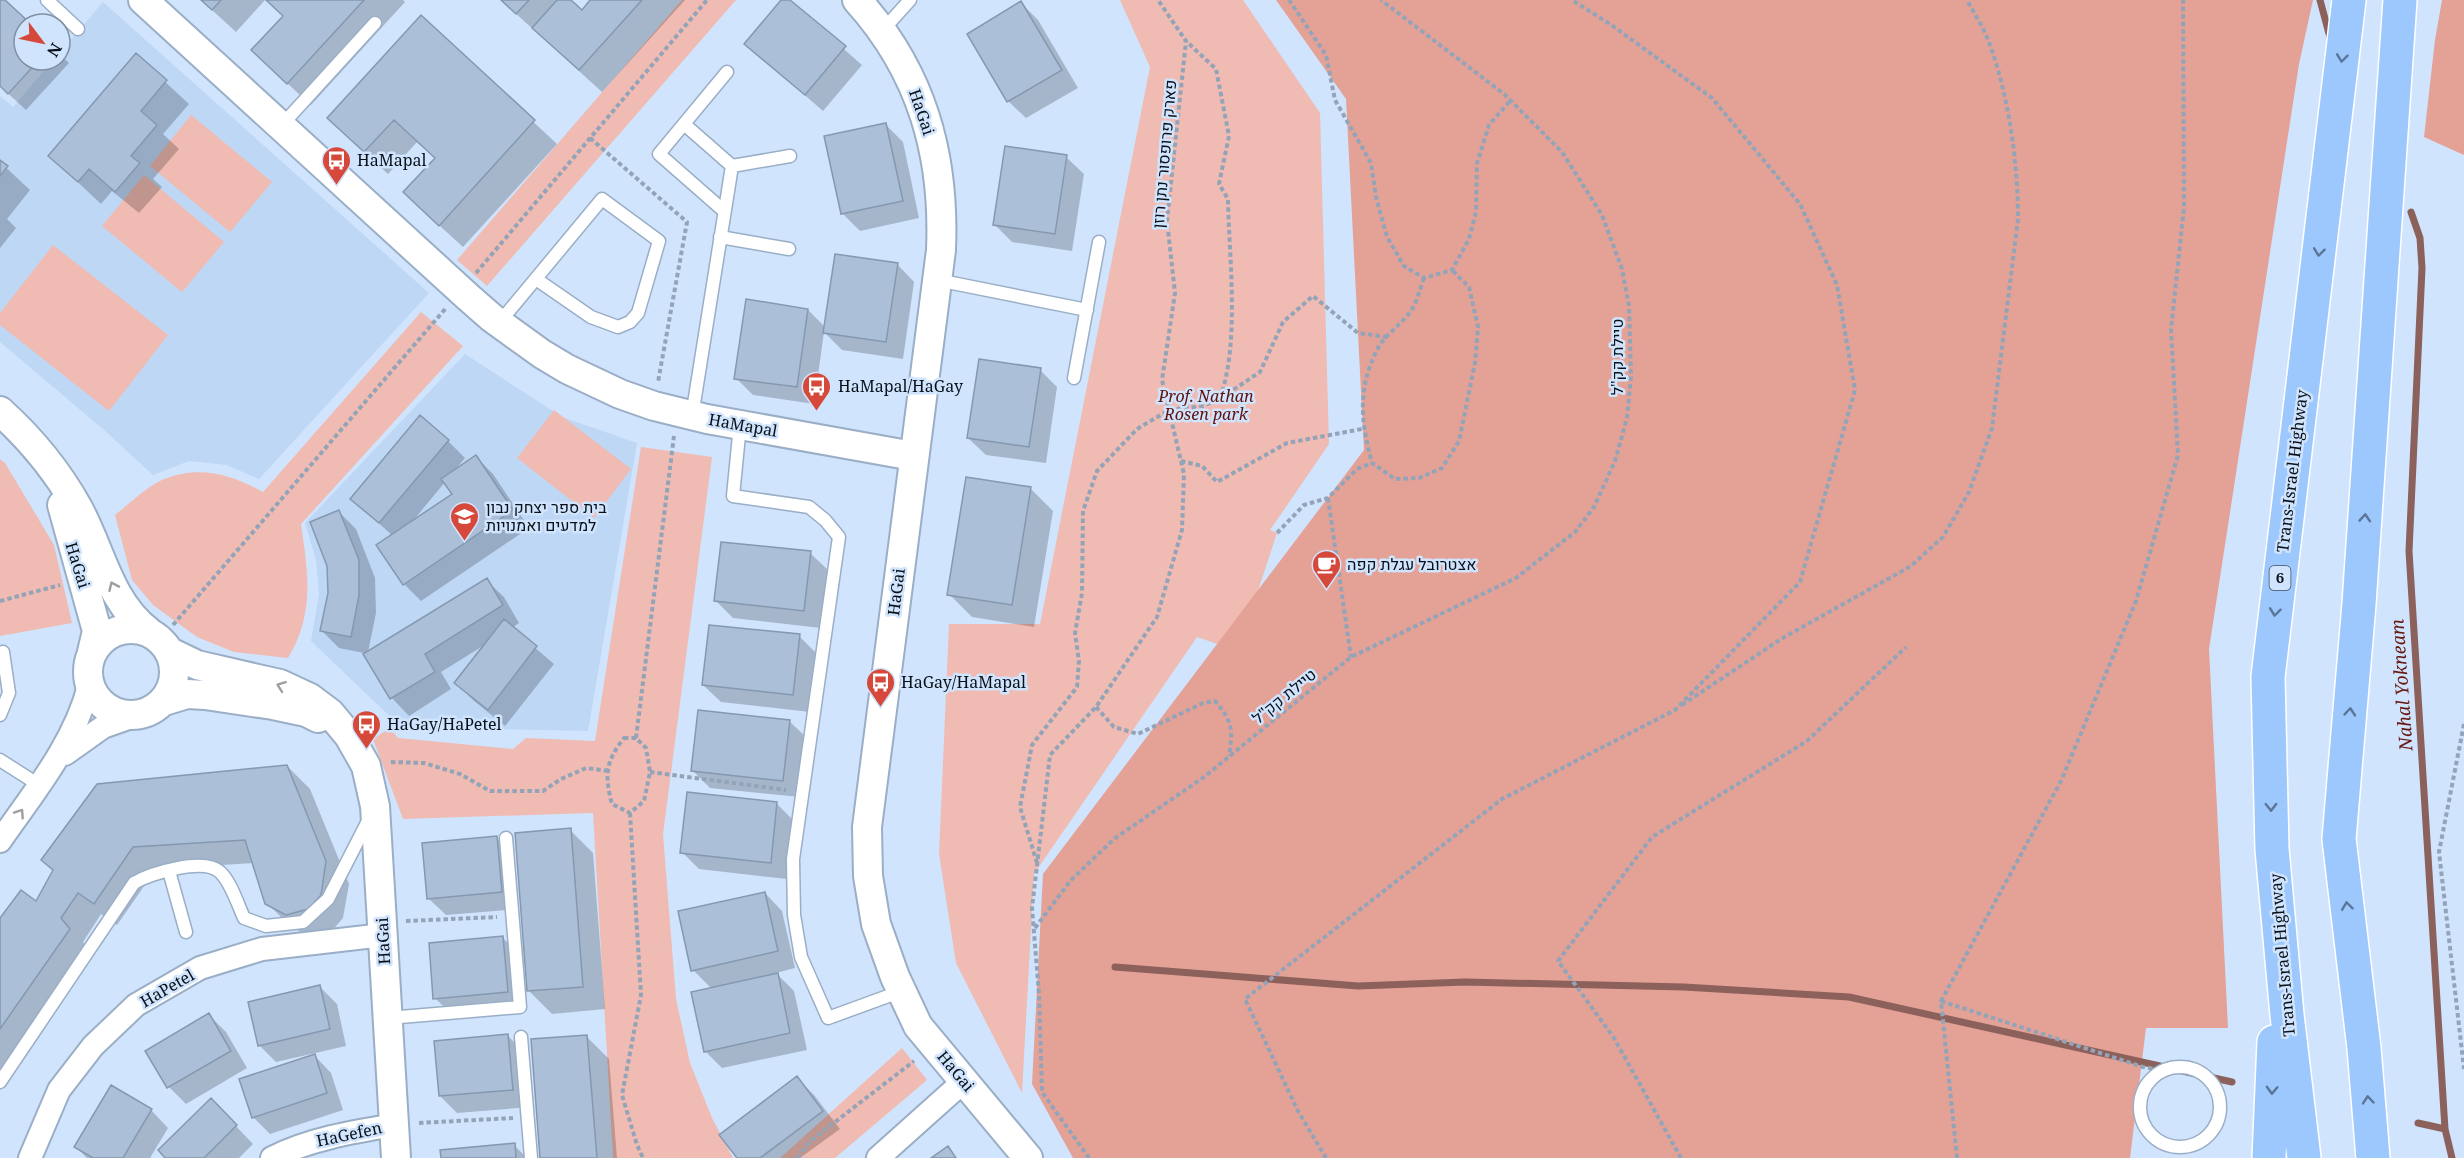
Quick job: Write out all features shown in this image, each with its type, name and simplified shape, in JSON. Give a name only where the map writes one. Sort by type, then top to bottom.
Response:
[{"type":"highway","name":"Trans-Israel Highway","points":[[2304,1158],[2278,926],[2272,849],[2268,677],[2349,0]]},
{"type":"highway","points":[[2373,1158],[2364,1048],[2338,839],[2360,592],[2400,0]]},
{"type":"highway","points":[[2269,1158],[2278,926]]},
{"type":"street","name":"HaMapal","points":[[143,0],[461,291],[499,323],[542,354],[584,378],[620,394],[684,414],[913,456]]},
{"type":"street","name":"HaGai","points":[[857,0],[882,31],[912,82],[932,135],[942,211],[941,250],[867,827],[868,876],[876,924],[918,1026],[1028,1158]]},
{"type":"street","name":"HaGai","points":[[0,411],[40,450],[77,508],[121,604],[134,621],[159,641],[197,665],[280,684],[310,698],[330,713],[345,730],[366,766],[375,806],[396,1158]]},
{"type":"street","name":"HaGai","points":[[56,477],[65,520],[97,631],[92,652]]},
{"type":"street","points":[[0,841],[44,777],[82,712],[89,686],[88,663],[99,642],[122,629],[135,628],[159,641],[174,664],[171,690],[164,701]]},
{"type":"street","points":[[89,686],[103,706],[125,715],[137,715]]},
{"type":"street","points":[[44,777],[72,747],[103,727],[151,710],[164,701],[187,694],[273,705],[306,712],[345,730]]},
{"type":"street","name":"HaPetel","points":[[30,1158],[59,1090],[93,1046],[136,1005],[200,968],[262,949],[382,929]]},
{"type":"street","points":[[878,1158],[964,1081]]},
{"type":"street","name":"HaGefen","points":[[272,1158],[289,1149],[337,1134],[394,1125]]},
{"type":"lane","points":[[47,0],[78,29]]},
{"type":"lane","points":[[882,31],[910,0]]},
{"type":"lane","points":[[281,126],[375,23]]},
{"type":"lane","points":[[724,211],[659,154],[727,72]]},
{"type":"lane","points":[[684,124],[732,166]]},
{"type":"lane","points":[[732,166],[790,156]]},
{"type":"lane","points":[[684,414],[732,166]]},
{"type":"lane","points":[[499,323],[602,199],[659,241],[638,313],[630,322],[618,327],[591,317],[536,279]]},
{"type":"lane","points":[[720,237],[789,249]]},
{"type":"lane","points":[[1074,378],[1100,242]]},
{"type":"lane","points":[[937,280],[1087,310]]},
{"type":"lane","points":[[740,425],[734,496],[808,507],[825,520],[839,537],[793,859],[794,915],[801,957],[828,1018],[902,991]]},
{"type":"lane","points":[[0,715],[9,693],[3,652]]},
{"type":"lane","points":[[0,760],[44,777]]},
{"type":"lane","points":[[0,1082],[134,883],[148,874],[199,866],[214,867],[222,874],[244,918],[266,926],[303,922],[328,899],[375,806]]},
{"type":"lane","points":[[387,1018],[520,1007],[507,838]]},
{"type":"lane","points":[[169,871],[186,932]]},
{"type":"lane","points":[[520,1037],[531,1158]]},
{"type":"lane","points":[[2179,1066],[2192,1068],[2208,1078],[2218,1094],[2220,1107],[2218,1121],[2211,1133],[2186,1153],[2159,1142],[2148,1133],[2141,1121],[2139,1108],[2141,1095],[2146,1084],[2155,1074],[2163,1070],[2179,1066]]},
{"type":"path","points":[[159,641],[461,291],[707,0]]},
{"type":"path","points":[[1158,0],[1186,41],[1216,69],[1230,136],[1219,184],[1228,199],[1231,328],[1226,383],[1220,398]]},
{"type":"path","points":[[1289,0],[1326,55],[1335,100],[1371,163],[1376,197],[1387,237],[1404,266],[1424,278],[1452,270],[1469,239],[1476,212],[1477,163],[1489,125],[1510,100]]},
{"type":"path","name":"טיילת קק\"ל","points":[[1035,928],[1071,880],[1114,839],[1204,777],[1351,657],[1516,578],[1575,532],[1594,507],[1615,461],[1627,418],[1632,377],[1629,306],[1622,269],[1602,214],[1562,152],[1510,100],[1381,0]]},
{"type":"path","points":[[1572,0],[1610,24],[1712,98],[1800,204],[1837,285],[1855,390],[1800,582],[1676,710]]},
{"type":"path","points":[[1326,1158],[1298,1111],[1245,999],[1502,799],[1676,710],[1781,639],[1911,566],[1943,537],[1969,492],[1992,428],[2018,219],[2018,188],[2002,82],[1989,43],[1967,0]]},
{"type":"path","points":[[1957,1158],[1941,1001],[2061,781],[2136,601],[2178,455],[2171,330],[2184,207],[2183,0]]},
{"type":"path","name":"פארק פרופסור נתן רוזן","points":[[1035,928],[1032,908],[1050,755],[1096,707],[1157,617],[1182,530],[1184,474],[1162,380],[1175,293],[1167,221],[1186,41]]},
{"type":"path","points":[[1424,278],[1411,311],[1377,350],[1361,402],[1362,429],[1372,463],[1395,479],[1419,478],[1442,468],[1459,441],[1475,363],[1478,327],[1469,287],[1452,270]]},
{"type":"path","name":"פארק פרופסור נתן רוזן","points":[[1037,864],[1020,807],[1032,745],[1077,687],[1079,661],[1075,633],[1082,593],[1083,511],[1097,471],[1137,429],[1169,410],[1204,406],[1260,372],[1282,322],[1313,296],[1358,333],[1387,337]]},
{"type":"path","points":[[636,738],[684,414]]},
{"type":"path","points":[[1181,461],[1202,466],[1217,482],[1287,443],[1362,429]]},
{"type":"path","points":[[1278,533],[1304,505],[1328,498],[1357,469],[1372,463]]},
{"type":"path","points":[[1328,498],[1351,657]]},
{"type":"path","points":[[0,601],[82,579]]},
{"type":"path","points":[[1681,1158],[1614,1038],[1558,961],[1652,837],[1807,741],[1906,647]]},
{"type":"path","points":[[1096,707],[1114,727],[1138,734],[1203,703],[1215,701],[1227,715],[1232,731],[1230,756]]},
{"type":"path","points":[[2464,724],[2439,852],[2464,1069]]},
{"type":"path","points":[[624,738],[636,738],[646,748],[650,772],[644,801],[630,813],[612,804],[607,787],[610,756],[624,738]]},
{"type":"path","points":[[366,766],[398,761],[424,763],[460,774],[490,791],[543,791],[586,768],[609,771]]},
{"type":"path","points":[[650,772],[802,792]]},
{"type":"path","points":[[630,813],[641,995],[622,1095],[643,1158]]},
{"type":"path","points":[[382,929],[513,916]]},
{"type":"path","points":[[1035,928],[1042,1092],[1089,1158]]},
{"type":"path","points":[[1941,1001],[2143,1067],[2163,1070]]},
{"type":"path","points":[[798,1158],[809,1142],[935,1046]]},
{"type":"path","points":[[394,1125],[528,1117]]},
{"type":"shaded area","points":[[1276,0],[2313,0],[2299,64],[2209,649],[2228,1028],[2146,1028],[2130,1158],[1073,1158],[1032,1084],[1043,874],[1364,450],[1346,99]]},
{"type":"shaded area","points":[[2442,0],[2464,0],[2464,155],[2424,137]]},
{"type":"shaded area","points":[[103,2],[429,293],[259,479],[227,465],[189,461],[153,475],[103,429],[0,342],[0,96],[13,107],[43,72],[72,72],[72,38]]},
{"type":"shaded area","name":"בית ספר יצחק נבון למדעים ואמנויות","points":[[465,354],[562,417],[637,443],[588,731],[401,727],[311,641],[319,594],[316,560],[305,523]]},
{"type":"green space","points":[[682,0],[736,0],[487,286],[457,260]]},
{"type":"green space","name":"Prof. Nathan Rosen park","points":[[1120,0],[1243,0],[1320,113],[1329,444],[1270,530],[1277,533],[1238,651],[1197,637],[1034,874],[1022,1093],[956,963],[939,854],[949,624],[1040,624],[1150,67]]},
{"type":"green space","points":[[191,115],[272,182],[230,232],[150,166]]},
{"type":"green space","points":[[144,175],[224,242],[182,292],[102,226]]},
{"type":"green space","points":[[53,245],[168,335],[109,411],[0,325],[0,313]]},
{"type":"green space","points":[[421,312],[463,346],[301,524],[307,576],[306,609],[297,641],[288,658],[234,652],[197,637],[153,605],[132,580],[115,515],[154,484],[187,473],[201,472],[226,476],[263,492]]},
{"type":"green space","points":[[554,410],[631,469],[594,518],[517,458]]},
{"type":"green space","points":[[641,447],[712,457],[663,834],[676,999],[690,1063],[712,1118],[733,1158],[613,1158],[593,813],[403,819],[373,739],[390,728],[398,738],[513,749],[526,738],[595,741]]},
{"type":"green space","points":[[0,459],[5,463],[54,545],[72,623],[0,636]]},
{"type":"green space","points":[[902,1048],[927,1080],[835,1158],[780,1158]]},
{"type":"building","points":[[0,0],[5,0],[18,12],[12,12],[12,72],[28,72],[8,94],[0,86]]},
{"type":"building","points":[[201,0],[221,0],[212,10]]},
{"type":"building","points":[[266,0],[364,0],[287,84],[251,50],[283,16]]},
{"type":"building","points":[[501,0],[529,0],[516,14]]},
{"type":"building","points":[[557,0],[571,0],[582,10],[590,0],[642,0],[579,70],[532,28]]},
{"type":"building","points":[[781,0],[790,0],[846,46],[805,95],[744,44]]},
{"type":"building","points":[[1021,1],[1062,70],[1007,102],[967,34]]},
{"type":"building","points":[[421,15],[535,120],[439,226],[403,192],[435,158],[394,120],[364,152],[327,118]]},
{"type":"building","points":[[136,53],[167,80],[141,111],[157,125],[131,156],[140,163],[115,192],[89,169],[78,182],[48,156]]},
{"type":"building","points":[[886,123],[903,201],[841,214],[824,136]]},
{"type":"building","points":[[1005,146],[1067,155],[1055,234],[993,225]]},
{"type":"building","points":[[0,160],[8,166],[0,176]]},
{"type":"building","points":[[835,254],[898,263],[886,342],[823,333]]},
{"type":"building","points":[[746,299],[808,309],[797,387],[734,379]]},
{"type":"building","points":[[979,359],[1041,368],[1029,447],[967,438]]},
{"type":"building","points":[[420,415],[449,440],[379,523],[350,499]]},
{"type":"building","points":[[476,455],[513,510],[403,585],[376,545],[452,494],[441,479]]},
{"type":"building","points":[[966,477],[1031,487],[1012,605],[947,595]]},
{"type":"building","points":[[339,510],[359,560],[359,595],[351,637],[320,631],[328,593],[327,566],[310,522]]},
{"type":"building","points":[[721,542],[811,551],[804,611],[714,601]]},
{"type":"building","points":[[487,578],[503,605],[425,654],[435,672],[390,699],[363,654]]},
{"type":"building","points":[[504,619],[537,646],[488,710],[454,683]]},
{"type":"building","points":[[709,625],[800,634],[793,695],[702,685]]},
{"type":"building","points":[[698,710],[790,720],[783,781],[691,771]]},
{"type":"building","points":[[287,765],[326,861],[321,895],[308,909],[286,915],[265,904],[245,840],[133,847],[94,904],[78,893],[61,918],[70,929],[0,1029],[0,918],[21,890],[36,901],[53,870],[41,860],[97,784]]},
{"type":"building","points":[[687,792],[777,802],[771,863],[680,853]]},
{"type":"building","points":[[571,828],[583,987],[527,991],[515,833]]},
{"type":"building","points":[[497,836],[502,892],[427,899],[422,843]]},
{"type":"building","points":[[765,892],[778,951],[691,971],[678,911]]},
{"type":"building","points":[[503,936],[508,992],[433,999],[429,943]]},
{"type":"building","points":[[778,973],[790,1033],[704,1052],[691,992]]},
{"type":"building","points":[[320,985],[330,1029],[258,1046],[248,1002]]},
{"type":"building","points":[[209,1013],[231,1051],[167,1088],[145,1051]]},
{"type":"building","points":[[508,1034],[513,1090],[439,1096],[434,1041]]},
{"type":"building","points":[[587,1035],[597,1158],[540,1158],[531,1039]]},
{"type":"building","points":[[315,1054],[327,1093],[252,1118],[239,1079]]},
{"type":"building","points":[[797,1076],[823,1111],[760,1158],[737,1158],[719,1135]]},
{"type":"building","points":[[111,1085],[152,1109],[123,1158],[93,1158],[74,1147]]},
{"type":"building","points":[[211,1098],[237,1125],[204,1158],[165,1158],[158,1150]]},
{"type":"building","points":[[515,1143],[516,1158],[441,1158],[440,1150]]},
{"type":"building","points":[[948,1146],[956,1158],[931,1158]]},
{"type":"waterway","name":"Nahal Yokneam","points":[[2320,0],[2331,41]]},
{"type":"waterway","name":"Nahal Yokneam","points":[[2411,212],[2420,238],[2422,268],[2409,551],[2445,1129],[2452,1158]]},
{"type":"waterway","points":[[1115,967],[1358,986],[1465,982],[1684,987],[1849,997],[2232,1082]]},
{"type":"waterway","points":[[2418,1123],[2445,1129]]},
{"type":"place","name":"HaMapal","points":[[336,186]]},
{"type":"place","name":"HaMapal/HaGay","points":[[817,412]]},
{"type":"place","name":"בית ספר יצחק נבון למדעים ואמנויות","points":[[465,542]]},
{"type":"place","name":"אצטרובל עגלת קפה","points":[[1326,590]]},
{"type":"place","name":"HaGay/HaMapal","points":[[880,708]]},
{"type":"place","name":"HaGay/HaPetel","points":[[366,750]]}]
